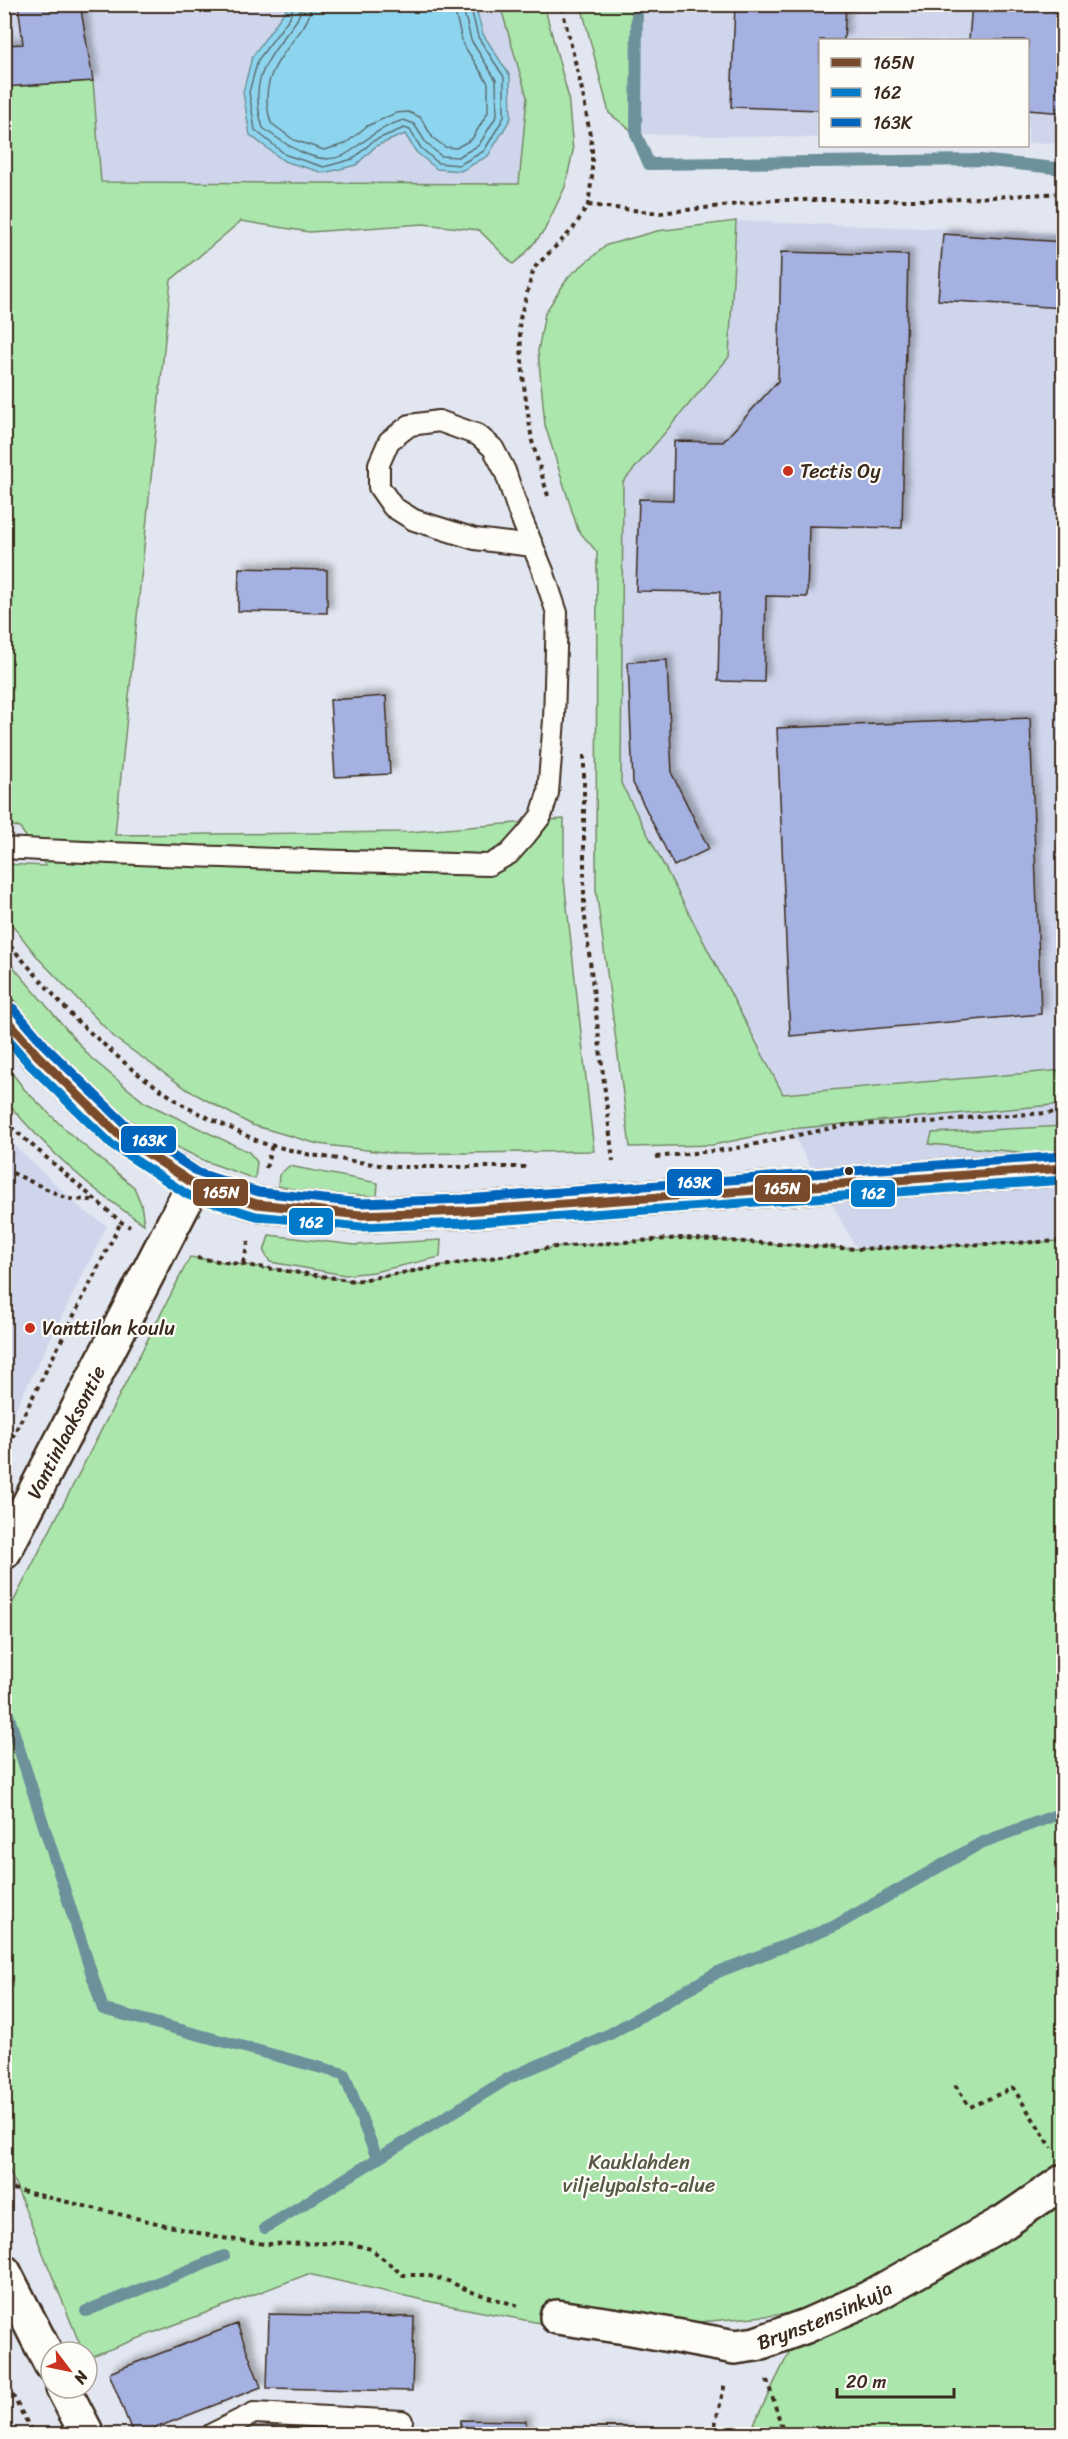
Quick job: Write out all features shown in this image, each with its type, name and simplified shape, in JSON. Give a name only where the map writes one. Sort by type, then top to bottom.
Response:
[{"type":"street","points":[[4,1016],[38,1056],[118,1134],[194,1184],[257,1204],[361,1215],[465,1211],[1064,1167]]},
{"type":"street","name":"Vantinlaaksontie","points":[[9,1531],[194,1184]]},
{"type":"street","name":"Brynstensinkuja","points":[[557,2317],[746,2346],[806,2326],[897,2283],[1004,2222],[1060,2168]]},
{"type":"street","points":[[4,2272],[39,2341]]},
{"type":"street","points":[[69,2400],[87,2434]]},
{"type":"lane","points":[[4,848],[137,855],[489,865],[509,855],[541,816],[549,782],[554,720],[557,613],[533,546],[505,471],[493,448],[478,435],[439,421],[410,425],[389,441],[379,464],[379,487],[393,507],[414,520],[476,539],[533,546]]},
{"type":"lane","points":[[212,2434],[254,2413],[335,2426],[402,2421]]},
{"type":"path","points":[[588,205],[660,213],[774,200],[941,200],[1064,193]]},
{"type":"path","points":[[4,939],[76,1020],[134,1071],[186,1107],[262,1143],[311,1155],[393,1167],[533,1167]]},
{"type":"path","points":[[645,1158],[732,1149],[846,1125],[932,1122],[1064,1112]]},
{"type":"path","points":[[4,1121],[121,1222],[190,1257],[355,1281],[555,1247],[682,1238],[857,1249],[1064,1241]]},
{"type":"path","points":[[601,1162],[623,1160]]},
{"type":"path","points":[[4,1168],[68,1199],[96,1200]]},
{"type":"path","points":[[4,1454],[121,1222]]},
{"type":"path","points":[[955,2085],[970,2107],[1013,2088],[1060,2168]]},
{"type":"path","points":[[4,2187],[216,2237],[265,2244],[348,2242],[371,2249],[403,2275],[426,2275],[472,2292],[557,2317]]},
{"type":"path","points":[[712,2434],[746,2346]]},
{"type":"path","points":[[746,2346],[784,2434]]},
{"type":"path","points":[[4,2379],[33,2434]]},
{"type":"shaded area","points":[[5,5],[500,5],[527,97],[519,184],[100,182],[93,81],[5,87]]},
{"type":"shaded area","points":[[637,5],[1063,5],[1063,143],[1029,143],[1029,39],[819,39],[819,138],[636,134]]},
{"type":"shaded area","points":[[736,221],[1063,233],[1063,1241],[857,1249],[790,1129],[783,1094],[621,783],[623,482],[729,357]]},
{"type":"shaded area","name":"Vanttilan koulu","points":[[5,1137],[83,1210],[107,1226],[5,1430]]},
{"type":"green space","points":[[500,5],[544,5],[568,95],[573,151],[565,187],[544,231],[524,255],[513,264],[479,230],[423,224],[309,232],[241,221],[171,280],[115,835],[410,832],[564,819],[564,879],[594,1151],[399,1154],[318,1144],[252,1125],[188,1090],[116,1039],[39,959],[5,916],[4,864],[46,866],[20,828],[5,823],[5,87],[93,81],[101,182],[519,184],[527,97]]},
{"type":"green space","points":[[581,5],[637,5],[636,134],[609,113]]},
{"type":"green space","points":[[736,221],[729,357],[623,482],[621,783],[783,1094],[1063,1070],[1063,1104],[790,1129],[713,1145],[630,1147],[596,889],[597,552],[578,530],[545,425],[538,351],[545,313],[569,276],[607,245],[657,231]]},
{"type":"green space","points":[[4,956],[91,1058],[144,1102],[249,1152],[257,1162],[255,1179],[205,1161],[159,1138],[117,1112],[44,1039],[5,990]]},
{"type":"green space","points":[[5,1064],[25,1090],[69,1133],[134,1187],[141,1204],[144,1224],[87,1183],[36,1135],[5,1100]]},
{"type":"green space","points":[[1063,1126],[1063,1156],[929,1144],[932,1133]]},
{"type":"green space","points":[[289,1166],[378,1183],[377,1196],[318,1194],[278,1186],[279,1175]]},
{"type":"green space","points":[[269,1235],[355,1245],[441,1240],[440,1257],[374,1272],[345,1275],[270,1262],[264,1252]]},
{"type":"green space","name":"Kauklahden viljelypalsta-alue","points":[[682,1238],[857,1249],[1063,1241],[1063,2434],[749,2434],[809,2312],[699,2322],[665,2347],[441,2304],[308,2274],[99,2353],[99,2340],[78,2340],[5,2159],[4,1620],[190,1257],[355,1281],[555,1247]]},
{"type":"water","points":[[289,5],[475,5],[483,34],[510,76],[511,118],[488,156],[461,171],[437,169],[416,152],[405,134],[376,146],[356,165],[324,173],[284,161],[250,135],[243,92],[252,57]]},
{"type":"building","points":[[18,4],[80,4],[93,81],[4,87],[4,45],[23,44]]},
{"type":"building","points":[[735,4],[846,4],[844,39],[819,39],[819,110],[731,107]]},
{"type":"building","points":[[972,4],[1064,4],[1064,113],[1029,110],[1029,39],[969,39]]},
{"type":"building","points":[[943,234],[1064,242],[1064,308],[938,300]]},
{"type":"building","name":"Tectis Oy","points":[[781,252],[908,255],[902,528],[809,526],[807,597],[766,596],[764,682],[718,681],[720,592],[636,591],[639,499],[673,500],[674,441],[723,442],[778,381]]},
{"type":"building","points":[[239,568],[327,570],[327,613],[238,611]]},
{"type":"building","points":[[667,660],[672,774],[709,849],[674,866],[633,783],[628,662]]},
{"type":"building","points":[[386,696],[390,774],[335,777],[330,700]]},
{"type":"building","points":[[1030,718],[1041,1014],[790,1036],[777,728]]},
{"type":"building","points":[[269,2314],[414,2317],[412,2391],[267,2388]]},
{"type":"building","points":[[237,2324],[261,2387],[140,2434],[133,2434],[109,2373]]},
{"type":"building","points":[[461,2420],[526,2421],[526,2434],[460,2434]]},
{"type":"building","points":[[598,2431],[642,2434],[567,2434],[598,2433]]},
{"type":"waterway","points":[[637,4],[636,134],[649,164],[980,160],[1064,169]]},
{"type":"waterway","points":[[4,1702],[103,2009],[344,2074],[377,2158]]},
{"type":"waterway","points":[[265,2228],[509,2078],[610,2034],[718,1972],[833,1927],[981,1843],[1064,1812]]},
{"type":"waterway","points":[[86,2311],[224,2256]]},
{"type":"transit line","name":"163K","points":[[13,1008],[47,1048],[126,1125],[199,1173],[259,1192],[361,1203],[464,1199],[1063,1156]]},
{"type":"transit line","name":"165N","points":[[4,1017],[38,1056],[118,1134],[194,1184],[257,1204],[361,1215],[465,1211],[1064,1168]]},
{"type":"transit line","name":"162","points":[[4,1035],[30,1065],[111,1144],[188,1195],[256,1216],[360,1227],[465,1223],[1064,1180]]},
{"type":"place","name":"Tectis Oy","points":[[788,471]]},
{"type":"place","name":"Vanttilan koulu","points":[[30,1328]]}]
